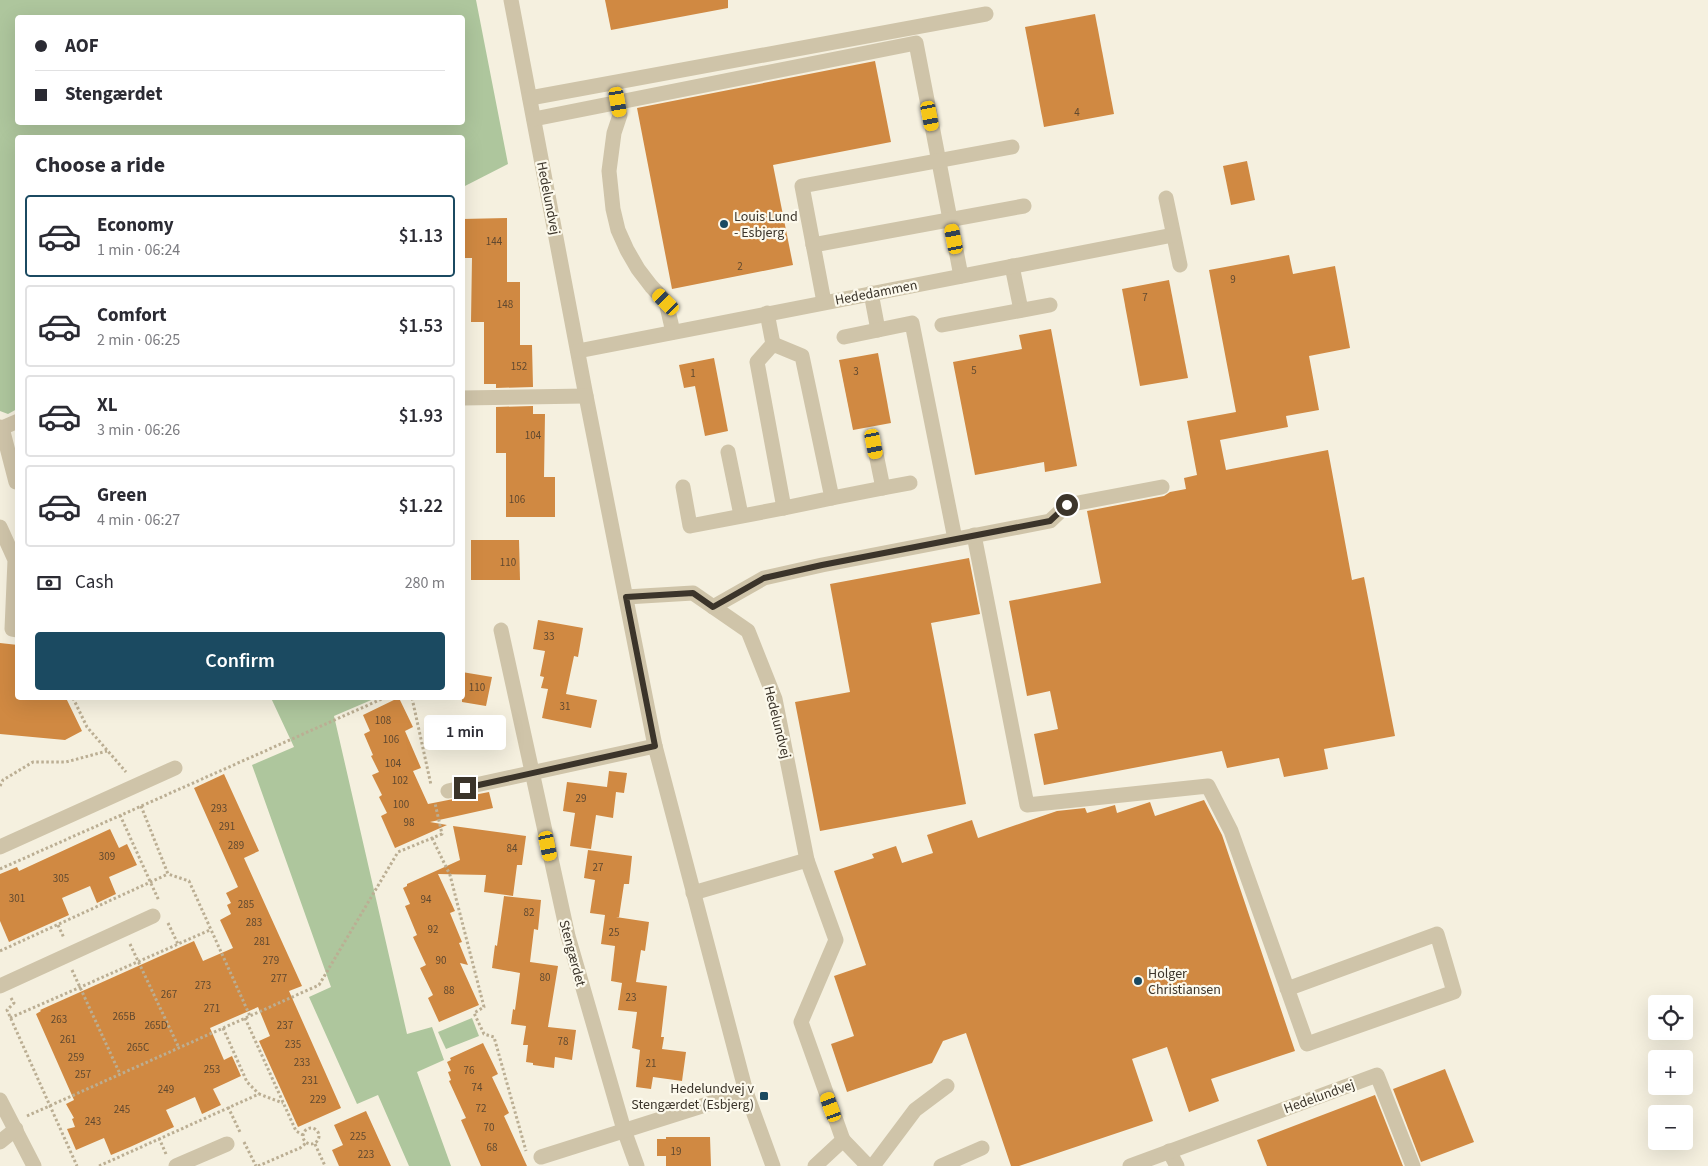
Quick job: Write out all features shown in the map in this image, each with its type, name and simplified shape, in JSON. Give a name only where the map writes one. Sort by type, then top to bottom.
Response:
[{"type":"street","name":"Hedelundvej","points":[[511,0],[655,746],[746,1092],[773,1166]]},
{"type":"street","points":[[530,98],[986,14]]},
{"type":"street","points":[[534,119],[916,43],[961,276]]},
{"type":"street","points":[[618,102],[620,114],[610,152],[609,171],[613,209],[618,230],[642,275],[666,302],[673,332]]},
{"type":"street","points":[[824,302],[802,186],[1012,147]]},
{"type":"street","points":[[1166,198],[1180,265]]},
{"type":"street","points":[[813,246],[1024,206]]},
{"type":"street","name":"Hededammen","points":[[578,351],[1173,234]]},
{"type":"street","points":[[1012,266],[1021,310]]},
{"type":"street","points":[[871,293],[878,330]]},
{"type":"street","points":[[942,325],[1050,305]]},
{"type":"street","points":[[767,313],[772,344],[757,362],[784,508]]},
{"type":"street","points":[[844,337],[912,323],[954,539]]},
{"type":"street","points":[[772,344],[802,356],[832,498]]},
{"type":"street","points":[[465,398],[586,396]]},
{"type":"street","points":[[15,422],[1,427],[15,478]]},
{"type":"street","points":[[874,444],[883,488]]},
{"type":"street","points":[[728,452],[741,515]]},
{"type":"street","points":[[683,487],[690,526],[910,483]]},
{"type":"street","points":[[713,607],[764,578],[1050,521],[1067,505],[1162,487]]},
{"type":"street","points":[[0,527],[15,560],[12,629],[15,630]]},
{"type":"street","points":[[974,535],[1027,805],[1208,786],[1231,830],[1306,1044],[1454,992],[1437,934],[1287,989]]},
{"type":"street","name":"Hedelundvej","points":[[626,597],[693,593],[748,631],[776,699],[807,860],[836,940],[801,1022],[843,1140]]},
{"type":"street","name":"Stengærdet","points":[[501,630],[568,936],[624,1130],[637,1166]]},
{"type":"street","points":[[448,791],[655,746]]},
{"type":"street","points":[[0,847],[175,768]]},
{"type":"street","points":[[693,893],[807,860]]},
{"type":"street","points":[[2,985],[160,913]]},
{"type":"street","name":"Hedelundvej","points":[[1130,1166],[1377,1075],[1413,1166]]},
{"type":"street","points":[[873,1166],[916,1110],[947,1086]]},
{"type":"street","points":[[534,1156],[746,1092]]},
{"type":"street","points":[[0,1100],[34,1166]]},
{"type":"street","points":[[0,1142],[14,1126]]},
{"type":"street","points":[[816,1166],[843,1140],[868,1166]]},
{"type":"street","points":[[176,1166],[227,1144]]},
{"type":"street","points":[[941,1166],[982,1148]]},
{"type":"street","points":[[1170,1150],[1177,1166]]},
{"type":"path","points":[[74,700],[87,727],[138,785]]},
{"type":"path","points":[[0,869],[380,700]]},
{"type":"path","points":[[412,700],[433,793]]},
{"type":"path","points":[[0,786],[3,780],[33,762],[66,762],[107,751]]},
{"type":"path","points":[[14,1126],[50,1105],[319,985],[398,852],[442,834],[435,801]]},
{"type":"path","points":[[141,806],[168,874]]},
{"type":"path","points":[[120,815],[151,882],[160,913],[178,944]]},
{"type":"path","points":[[432,838],[450,875],[484,1007],[474,1013],[484,1034],[494,1038],[534,1156]]},
{"type":"path","points":[[0,951],[168,874],[189,881],[250,1016]]},
{"type":"path","points":[[123,930],[179,1048]]},
{"type":"path","points":[[10,1018],[210,930]]},
{"type":"path","points":[[65,956],[120,1074]]},
{"type":"path","points":[[2,985],[14,1003],[7,1010],[10,1018],[77,1166]]},
{"type":"path","points":[[245,1018],[296,1131],[303,1135]]},
{"type":"path","points":[[223,1028],[247,1082],[259,1094],[283,1103]]},
{"type":"path","points":[[99,1166],[259,1094]]},
{"type":"path","points":[[258,1166],[300,1148],[306,1143],[315,1144],[320,1139],[318,1132],[313,1128],[306,1129],[303,1135],[306,1143]]},
{"type":"path","points":[[315,1144],[325,1166]]},
{"type":"green space","points":[[0,0],[476,0],[508,164],[465,186],[465,135],[15,135],[15,410],[8,414],[0,411]]},
{"type":"green space","points":[[272,700],[371,700],[334,716],[407,1034],[432,1027],[444,1060],[417,1072],[451,1166],[409,1166],[378,1095],[357,1104],[309,997],[331,987],[252,765],[294,747]]},
{"type":"green space","points":[[472,1018],[479,1036],[446,1049],[438,1032]]},
{"type":"building","points":[[605,0],[728,0],[728,8],[611,30]]},
{"type":"building","points":[[1095,14],[1114,114],[1044,127],[1025,27]]},
{"type":"building","points":[[875,61],[891,142],[773,165],[793,265],[672,289],[637,108]]},
{"type":"building","points":[[1247,161],[1255,200],[1231,205],[1223,166]]},
{"type":"building","points":[[507,218],[507,282],[520,282],[520,345],[532,345],[533,387],[496,388],[496,384],[484,384],[484,322],[471,322],[472,258],[465,258],[465,219]]},
{"type":"building","points":[[1289,255],[1293,274],[1335,266],[1350,348],[1309,356],[1319,410],[1286,416],[1288,427],[1220,440],[1226,470],[1328,450],[1352,580],[1364,577],[1395,736],[1324,749],[1328,769],[1284,777],[1279,758],[1227,768],[1222,751],[1044,785],[1034,734],[1058,729],[1050,691],[1027,696],[1009,601],[1101,583],[1087,511],[1164,496],[1170,492],[1186,489],[1184,478],[1197,475],[1187,421],[1236,412],[1209,270]]},
{"type":"building","points":[[1169,280],[1188,378],[1140,386],[1122,289]]},
{"type":"building","points":[[1051,329],[1077,466],[1045,472],[1044,462],[975,475],[953,362],[1022,349],[1019,335]]},
{"type":"building","points":[[878,353],[891,423],[853,430],[839,360]]},
{"type":"building","points":[[714,358],[728,431],[705,436],[695,386],[684,388],[679,365]]},
{"type":"building","points":[[533,406],[533,414],[545,414],[544,477],[555,477],[555,517],[506,517],[506,453],[496,453],[496,407]]},
{"type":"building","points":[[471,540],[519,540],[520,580],[471,580]]},
{"type":"building","points":[[969,558],[980,614],[931,623],[966,804],[820,831],[795,702],[850,692],[830,584]]},
{"type":"building","points":[[538,620],[583,628],[578,657],[574,656],[566,694],[597,700],[591,728],[542,718],[548,689],[541,688],[544,677],[540,676],[545,651],[533,649]]},
{"type":"building","points":[[0,643],[15,645],[15,700],[67,700],[82,731],[65,740],[0,734]]},
{"type":"building","points":[[465,672],[492,677],[486,706],[462,702],[462,700],[465,700]]},
{"type":"building","points":[[394,700],[400,700],[413,727],[405,731],[421,768],[413,771],[428,804],[489,792],[493,808],[430,822],[447,825],[395,848],[381,816],[387,813],[379,797],[382,795],[372,775],[379,772],[371,756],[373,755],[364,734],[370,731],[363,715]]},
{"type":"building","points":[[609,771],[627,773],[624,793],[616,792],[613,818],[596,815],[591,849],[570,846],[575,813],[563,811],[567,782],[607,787]]},
{"type":"building","points":[[224,774],[259,851],[244,858],[302,986],[289,991],[341,1108],[298,1127],[259,1041],[270,1036],[258,1007],[210,1028],[224,1060],[232,1056],[241,1076],[213,1089],[221,1105],[202,1114],[195,1097],[166,1110],[174,1127],[130,1147],[111,1155],[104,1138],[76,1150],[67,1129],[75,1127],[72,1119],[74,1118],[66,1104],[74,1100],[36,1014],[40,1010],[194,941],[203,961],[233,948],[220,920],[231,914],[227,905],[231,903],[226,893],[238,887],[194,788]]},
{"type":"building","name":"Holger Christiansen","points":[[1204,800],[1222,835],[1295,1051],[1211,1079],[1219,1101],[1189,1112],[1167,1047],[1132,1059],[1153,1121],[1019,1166],[1011,1166],[966,1033],[943,1041],[932,1063],[847,1092],[831,1044],[854,1036],[834,976],[866,965],[834,871],[874,858],[872,854],[896,846],[902,863],[933,853],[927,835],[972,820],[978,838],[1057,811],[1085,808],[1087,813],[1115,805],[1117,813],[1150,802],[1155,816]]},
{"type":"building","points":[[453,826],[526,836],[522,865],[517,865],[513,896],[484,892],[486,875],[438,874],[455,911],[450,913],[462,942],[459,943],[468,965],[460,963],[479,1005],[439,1022],[428,998],[433,995],[420,968],[426,965],[413,937],[417,935],[405,906],[410,904],[403,888],[407,884],[460,860]]},
{"type":"building","points":[[110,829],[119,848],[127,844],[137,865],[109,877],[116,894],[97,903],[90,886],[62,898],[69,915],[9,942],[0,921],[0,874],[17,867],[19,871]]},
{"type":"building","points":[[588,850],[632,856],[629,884],[624,884],[619,917],[616,917],[649,922],[645,951],[641,950],[636,982],[667,986],[661,1037],[664,1037],[662,1049],[686,1052],[682,1081],[653,1077],[651,1089],[636,1087],[640,1050],[632,1048],[637,1012],[618,1010],[622,983],[611,981],[615,946],[601,944],[605,915],[590,913],[595,880],[584,878]]},
{"type":"building","points":[[504,896],[541,900],[538,930],[534,929],[530,962],[558,966],[548,1027],[576,1030],[572,1060],[555,1057],[554,1068],[526,1062],[528,1045],[523,1045],[526,1026],[511,1024],[513,1009],[515,1010],[520,973],[492,968]]},
{"type":"building","points":[[483,1043],[498,1074],[492,1077],[509,1113],[504,1116],[527,1166],[481,1166],[461,1120],[466,1118],[449,1081],[451,1080],[448,1072],[451,1071],[447,1062],[451,1060],[450,1058]]},
{"type":"building","points":[[1445,1069],[1474,1142],[1421,1162],[1393,1089]]},
{"type":"building","points":[[1375,1095],[1403,1166],[1267,1166],[1257,1140]]},
{"type":"building","points":[[366,1111],[391,1166],[339,1166],[332,1150],[343,1145],[334,1125]]},
{"type":"building","points":[[666,1137],[710,1137],[711,1166],[666,1166],[666,1156],[657,1156],[657,1139],[666,1139]]},
{"type":"place","name":"Louis Lund - Esbjerg","points":[[724,224]]},
{"type":"place","name":"Holger Christiansen","points":[[1138,981]]},
{"type":"place","name":"Hedelundvej v Stengærdet (Esbjerg)","points":[[764,1096]]},
{"type":"route","points":[[465,788],[655,746],[626,597],[693,593],[713,607],[764,578],[1050,521],[1067,505]]}]
